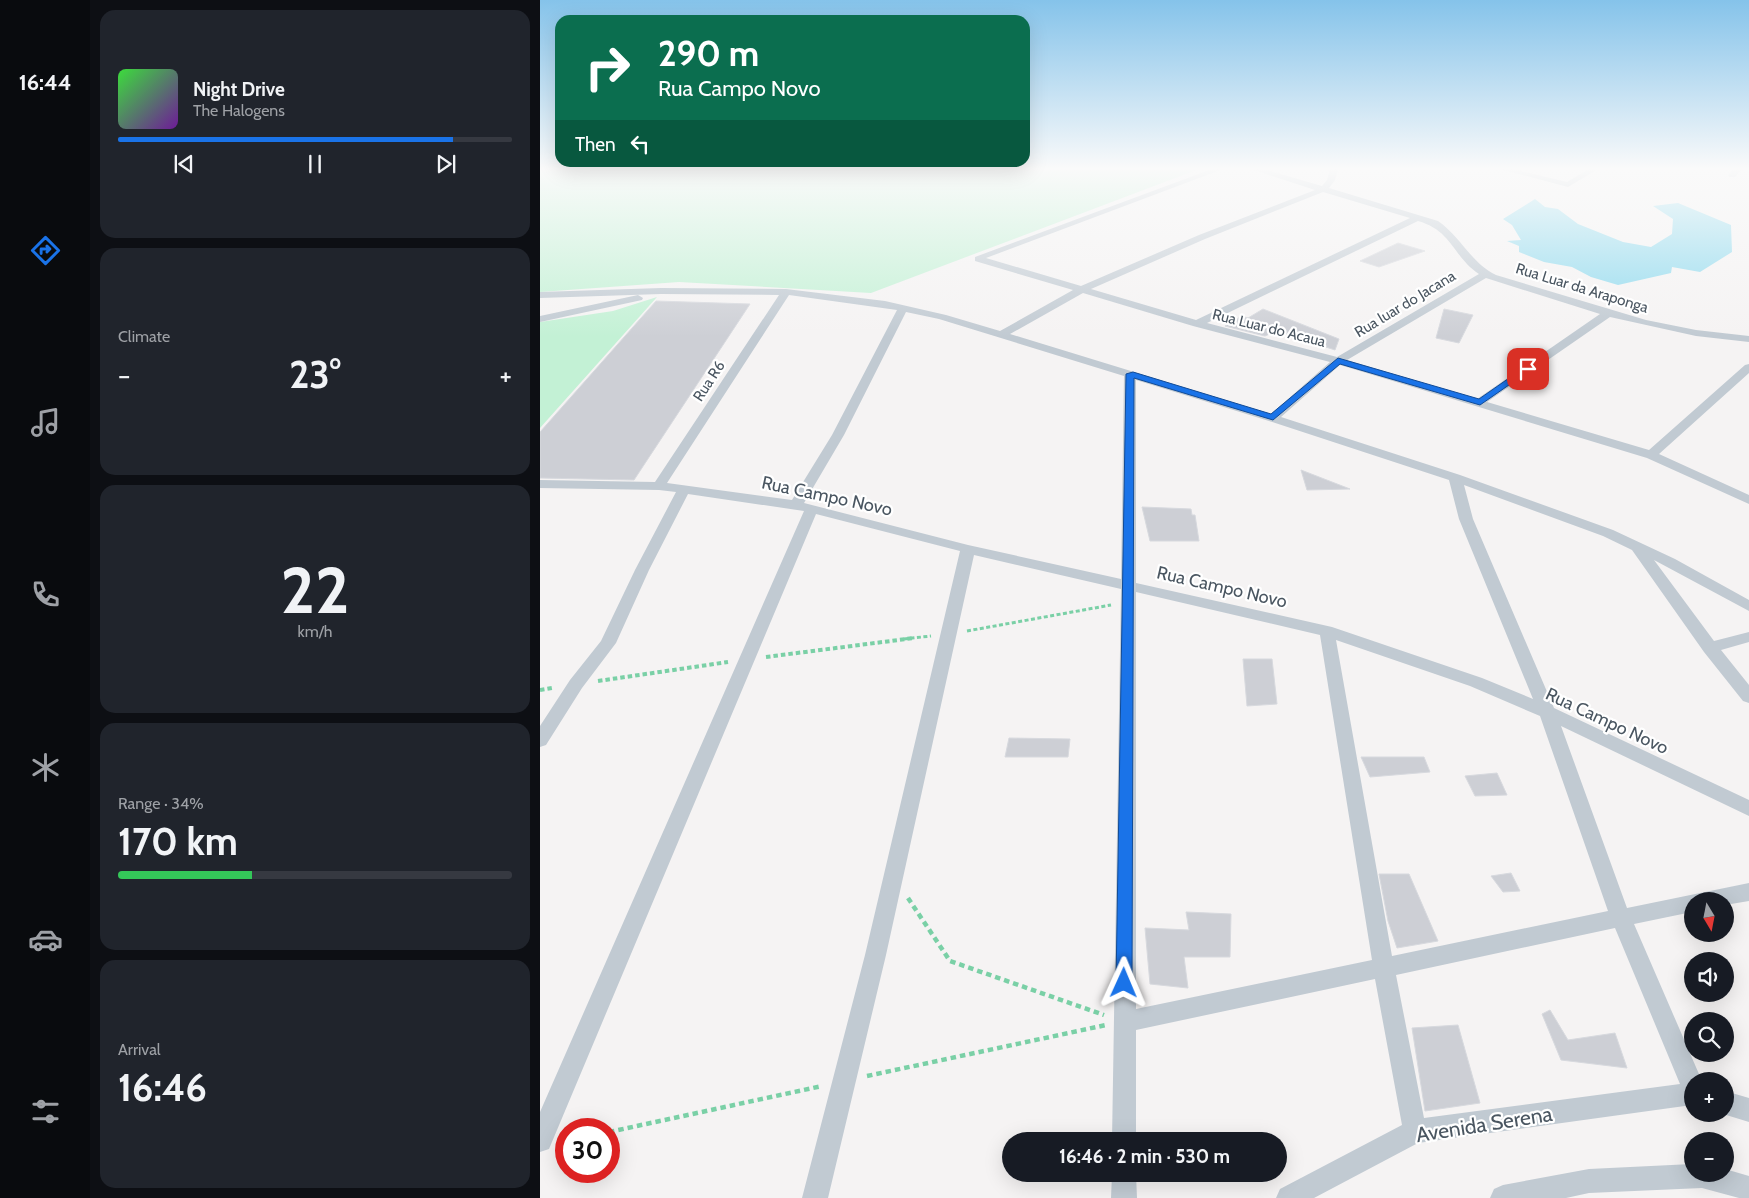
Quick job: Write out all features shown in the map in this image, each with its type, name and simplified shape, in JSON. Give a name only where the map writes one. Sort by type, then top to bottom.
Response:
[{"type":"street","name":"Rua Luar do Acaua","points":[[1067,225],[978,259],[1197,324],[1338,361],[1480,402],[1651,455],[1749,500]]},
{"type":"street","points":[[1004,334],[1081,290],[1233,225]]},
{"type":"street","points":[[1197,324],[1402,225]]},
{"type":"street","name":"Rua Luar da Araponga","points":[[1436,225],[1445,228],[1467,258],[1485,274],[1607,314],[1678,331],[1749,339]]},
{"type":"street","name":"Rua luar do Jacana","points":[[1273,418],[1338,361],[1485,274]]},
{"type":"street","points":[[540,319],[580,312],[661,292]]},
{"type":"street","points":[[540,296],[661,292],[786,292],[902,308],[1004,334],[1273,418],[1455,478],[1608,533],[1749,606]]},
{"type":"street","name":"Rua R6","points":[[658,486],[786,292]]},
{"type":"street","points":[[540,1140],[748,659],[804,507],[902,308]]},
{"type":"street","points":[[1480,402],[1607,314]]},
{"type":"street","points":[[1651,455],[1749,367]]},
{"type":"street","points":[[1124,1132],[1130,374]]},
{"type":"street","points":[[1455,478],[1466,519],[1547,712],[1621,918],[1687,1072]]},
{"type":"street","name":"Rua Campo Novo","points":[[540,484],[658,486],[804,507],[1128,593],[1327,631],[1476,682],[1547,712],[1749,808]]},
{"type":"street","points":[[540,740],[576,684],[608,644],[642,570],[684,490]]},
{"type":"street","points":[[1636,546],[1710,648],[1749,697]]},
{"type":"street","points":[[815,1198],[846,1081],[968,549]]},
{"type":"street","points":[[1327,631],[1384,968],[1415,1132]]},
{"type":"street","points":[[1710,648],[1749,637]]},
{"type":"street","points":[[1734,895],[1749,892]]},
{"type":"street","points":[[1124,1022],[1684,906]]},
{"type":"street","name":"Avenida Serena","points":[[1289,1198],[1415,1132],[1684,1095]]},
{"type":"street","points":[[1734,1106],[1749,1110]]},
{"type":"street","points":[[1503,1198],[1598,1180],[1702,1176],[1749,1188]]},
{"type":"street","points":[[1124,1182],[1124,1198]]},
{"type":"path","points":[[576,684],[748,659],[949,634],[1050,618],[1128,593]]},
{"type":"path","points":[[894,876],[950,961],[1124,1022]]},
{"type":"green space","points":[[540,225],[1051,225],[871,293],[679,282],[540,292]]},
{"type":"green space","points":[[657,297],[540,428],[540,322],[613,311]]},
{"type":"water","points":[[1512,225],[1580,225],[1623,242],[1651,247],[1672,234],[1673,225],[1731,225],[1732,252],[1700,272],[1672,267],[1671,273],[1618,285],[1591,277],[1572,267],[1544,262],[1519,252],[1519,246],[1507,241],[1521,240]]},
{"type":"building","points":[[1398,243],[1425,251],[1379,267],[1360,261]]},
{"type":"building","points":[[656,301],[750,304],[634,480],[540,478],[540,432]]},
{"type":"building","points":[[1263,309],[1339,339],[1335,350],[1277,331],[1265,336],[1225,326],[1242,316],[1248,318]]},
{"type":"building","points":[[1444,309],[1473,315],[1459,343],[1436,338]]},
{"type":"building","points":[[1301,470],[1350,489],[1307,490]]},
{"type":"building","points":[[1142,507],[1191,509],[1192,515],[1195,515],[1199,541],[1150,541]]},
{"type":"building","points":[[1243,659],[1272,659],[1277,704],[1247,706]]},
{"type":"building","points":[[1009,738],[1070,739],[1068,757],[1005,757]]},
{"type":"building","points":[[1361,757],[1424,757],[1430,772],[1370,777]]},
{"type":"building","points":[[1497,773],[1507,795],[1475,796],[1465,776]]},
{"type":"building","points":[[1511,873],[1520,891],[1503,892],[1491,876]]},
{"type":"building","points":[[1379,874],[1409,874],[1438,941],[1397,948],[1388,921]]},
{"type":"building","points":[[1186,912],[1231,914],[1230,957],[1184,957],[1188,988],[1150,984],[1145,928],[1189,930]]},
{"type":"building","points":[[1550,1010],[1568,1040],[1615,1033],[1627,1068],[1561,1060],[1542,1014]]},
{"type":"building","points":[[1458,1025],[1480,1103],[1425,1111],[1412,1028]]},
{"type":"route","points":[[1124,983],[1130,374],[1273,418],[1338,361],[1480,402],[1528,369]]}]
